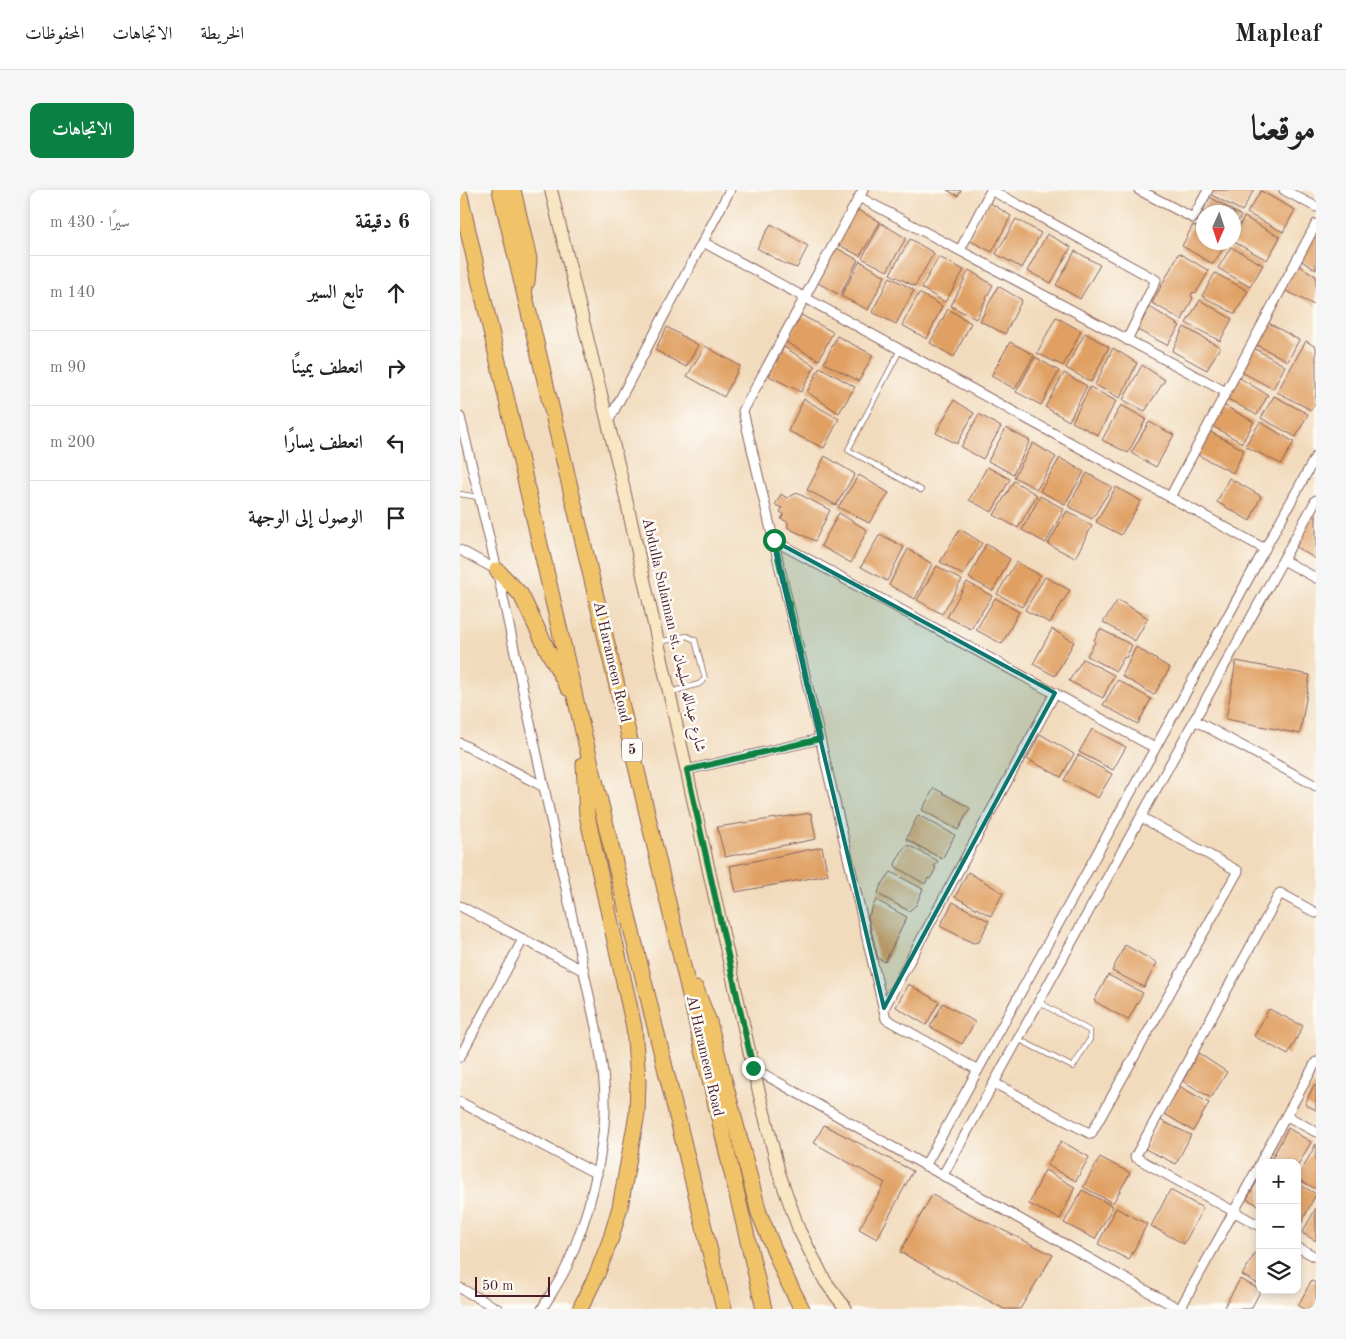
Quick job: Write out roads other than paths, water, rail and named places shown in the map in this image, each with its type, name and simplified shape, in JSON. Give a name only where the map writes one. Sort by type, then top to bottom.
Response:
[{"type":"highway","name":"Al Harameen Road","points":[[500,190],[764,1309]]},
{"type":"highway","points":[[513,190],[528,259],[526,301]]},
{"type":"highway","points":[[460,196],[581,723],[724,1309]]},
{"type":"highway","points":[[497,570],[521,595],[547,649],[577,704]]},
{"type":"highway","points":[[580,1309],[611,1238],[620,1207],[637,1114],[638,1080],[634,1027],[587,815],[581,723]]},
{"type":"highway","points":[[675,933],[709,1022],[759,1213],[785,1276],[802,1309]]},
{"type":"main road","name":"Abdulla Sulaiman st. شارع عبدالله سليمان","points":[[550,190],[608,422],[753,1068],[779,1173],[799,1230],[825,1281],[846,1309]]},
{"type":"street","points":[[608,422],[730,190]]},
{"type":"street","points":[[960,250],[991,190],[1156,280],[1127,340]]},
{"type":"street","points":[[1139,190],[1193,218],[1208,190]]},
{"type":"street","points":[[1284,190],[1316,207]]},
{"type":"street","points":[[978,1070],[886,1019],[743,411],[861,193],[960,250],[1226,392]]},
{"type":"street","points":[[1170,497],[1316,224]]},
{"type":"street","points":[[703,242],[1265,548]]},
{"type":"street","points":[[460,417],[497,570],[597,1032],[603,1072],[605,1111],[597,1174],[587,1213],[566,1267],[542,1309]]},
{"type":"street","points":[[925,1166],[1316,456]]},
{"type":"street","points":[[943,1176],[1316,500]]},
{"type":"street","points":[[774,540],[1155,748]]},
{"type":"street","points":[[460,550],[497,570]]},
{"type":"street","points":[[1283,560],[1316,578]]},
{"type":"street","points":[[884,1008],[1055,693]]},
{"type":"street","points":[[1194,720],[1316,786]]},
{"type":"street","points":[[687,770],[820,739]]},
{"type":"street","points":[[460,744],[544,787]]},
{"type":"street","points":[[994,1082],[1091,1134],[1238,871],[1141,817]]},
{"type":"street","points":[[1256,1224],[1135,1157],[1280,893],[1316,914]]},
{"type":"street","points":[[460,906],[584,971]]},
{"type":"street","points":[[460,1057],[523,939]]},
{"type":"street","points":[[1262,1159],[1316,1062]]},
{"type":"street","points":[[753,1068],[1179,1309],[1256,1171]]},
{"type":"street","points":[[460,1102],[597,1174]]},
{"type":"street","points":[[1287,1116],[1316,1132]]},
{"type":"street","points":[[1301,1249],[1316,1257]]},
{"type":"street","points":[[460,1288],[498,1309]]},
{"type":"lane","points":[[901,350],[848,450],[921,490]]},
{"type":"lane","points":[[460,494],[479,497]]},
{"type":"lane","points":[[658,642],[687,636],[695,640],[704,679],[699,684],[670,692]]},
{"type":"lane","points":[[1018,1039],[1070,1066],[1073,1066],[1090,1039],[1090,1031],[1039,1001]]}]
